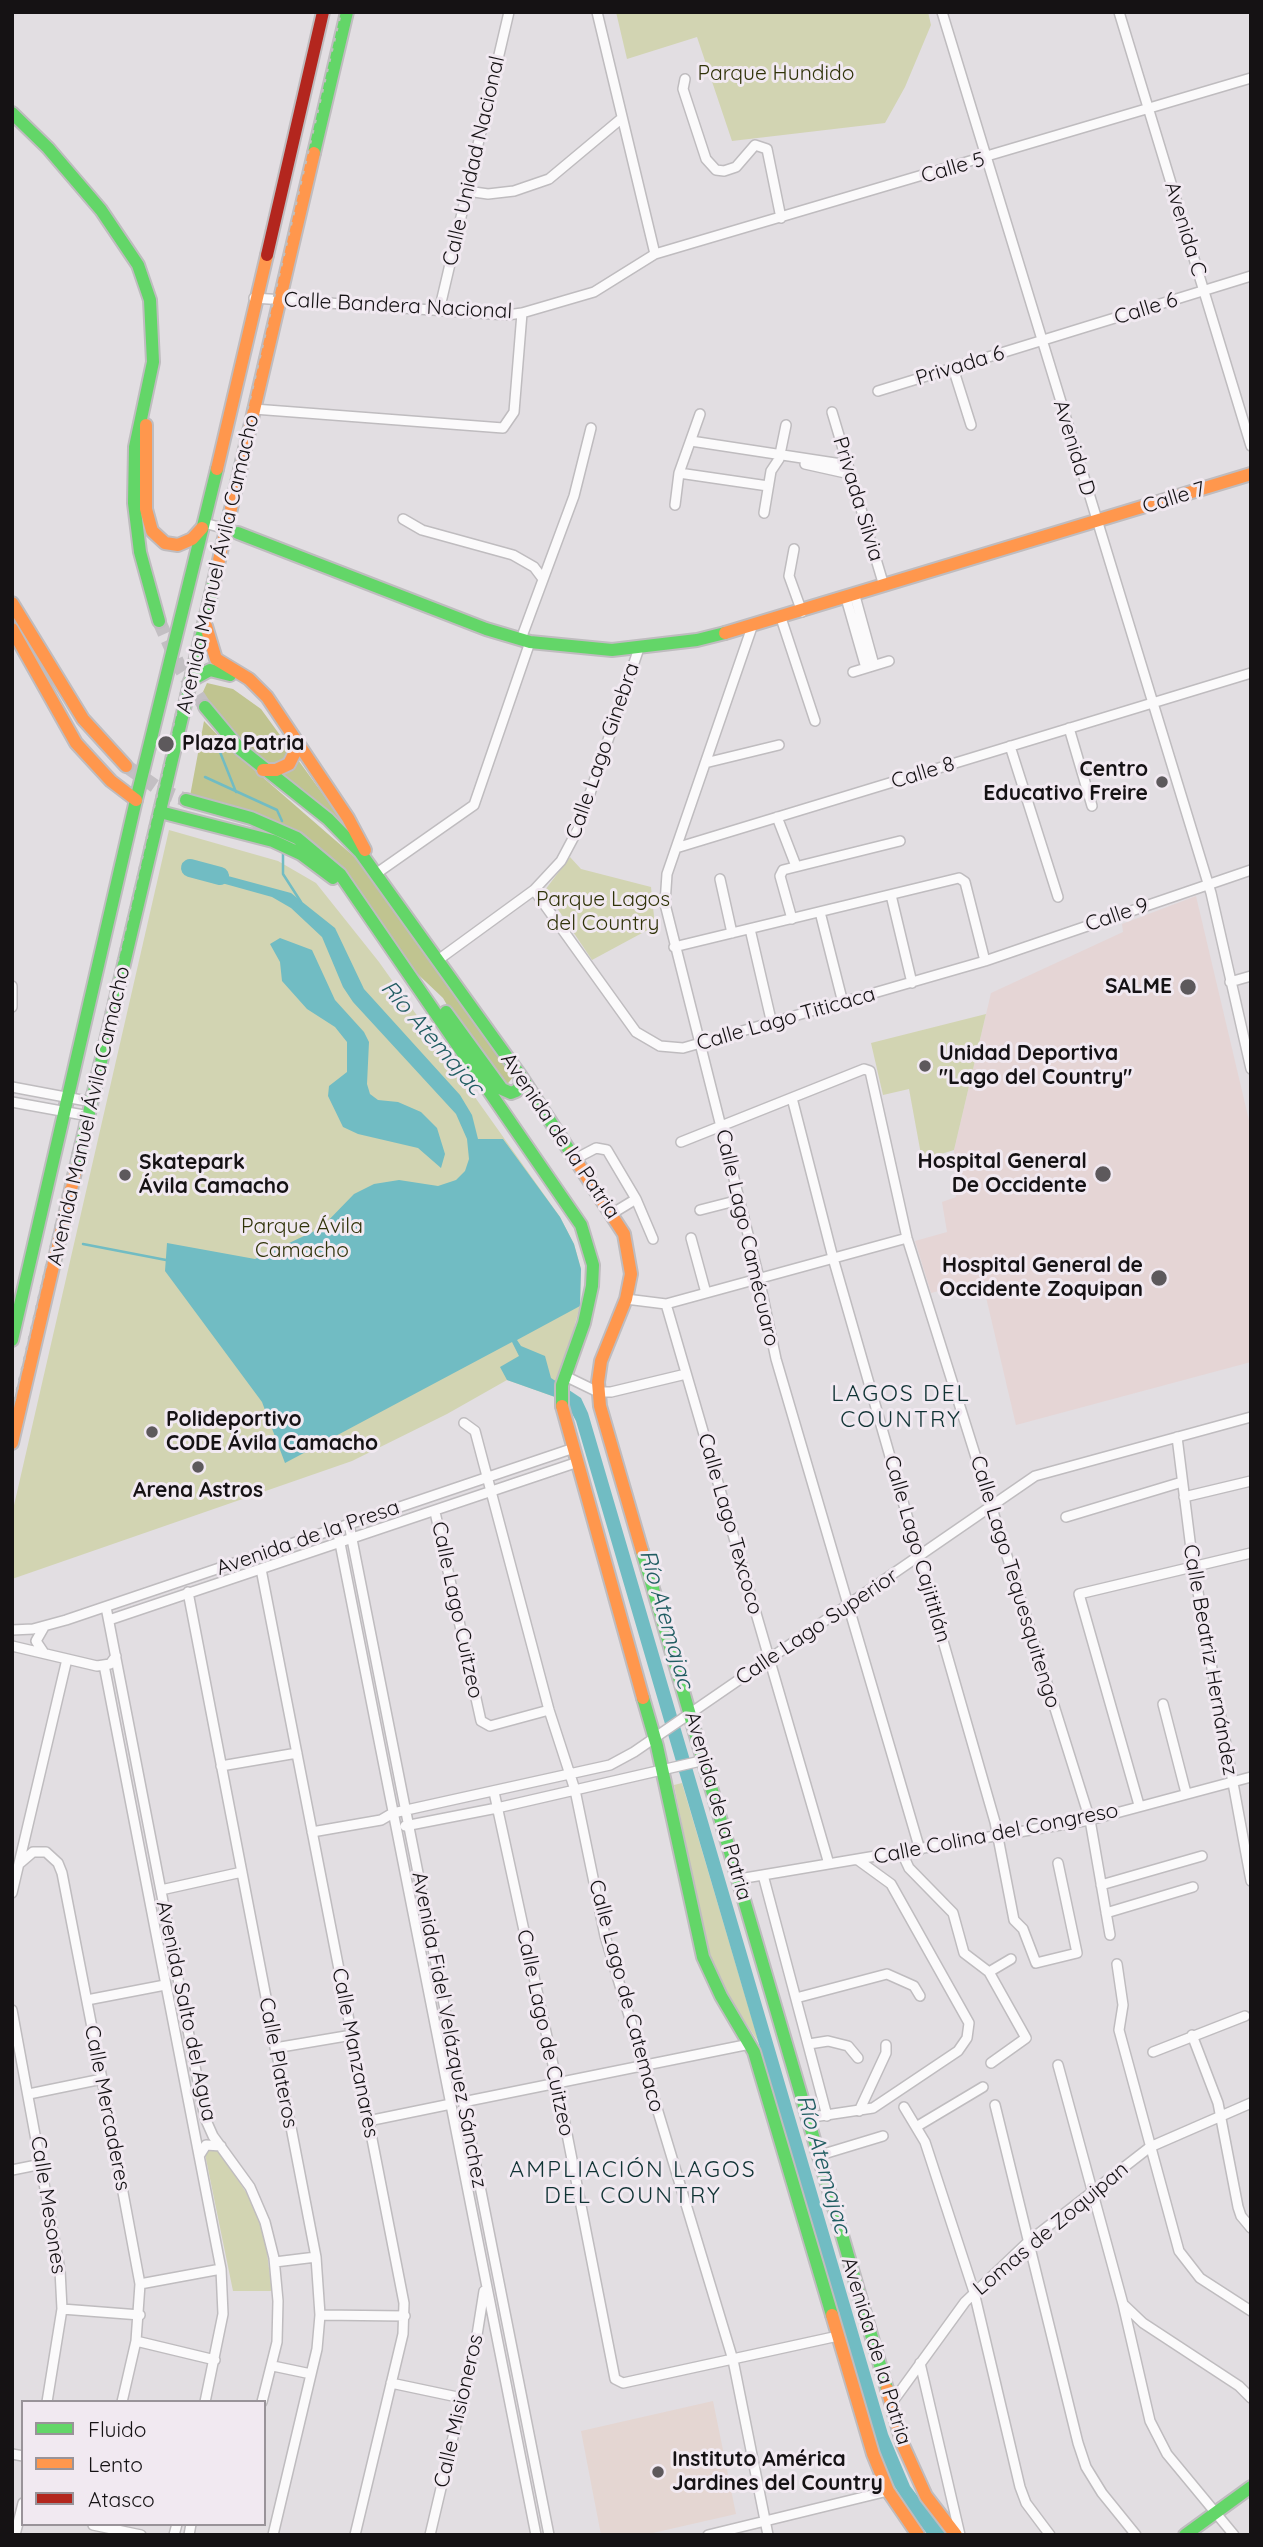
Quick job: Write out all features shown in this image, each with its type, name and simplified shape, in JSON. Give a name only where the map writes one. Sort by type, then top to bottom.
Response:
[{"type":"main road","name":"Avenida Manuel Ávila Camacho","points":[[12,1340],[121,864],[323,12]]},
{"type":"main road","name":"Avenida Manuel Ávila Camacho","points":[[12,1443],[190,681],[232,531],[254,409],[347,12]]},
{"type":"main road","points":[[12,113],[35,134],[102,210],[138,265],[149,300],[154,343],[146,399],[135,447],[134,503],[139,552],[159,621]]},
{"type":"main road","points":[[12,120],[35,134]]},
{"type":"main road","points":[[146,399],[146,509],[150,527],[160,540],[178,545],[194,537],[204,523]]},
{"type":"main road","name":"Calle 7","points":[[232,531],[441,613],[526,641],[584,649],[639,648],[697,640],[752,627],[1251,474]]},
{"type":"main road","points":[[12,603],[83,719],[125,766]]},
{"type":"main road","points":[[206,617],[213,654],[224,666],[255,684],[267,697],[348,818],[377,873]]},
{"type":"main road","points":[[12,629],[76,743],[111,781],[136,800]]},
{"type":"main road","points":[[190,681],[200,673],[214,670],[235,677],[260,695],[295,752],[286,767],[263,770]]},
{"type":"main road","name":"Avenida de la Patria","points":[[205,707],[229,737],[263,770],[328,819],[377,873],[577,1158],[613,1213],[630,1253],[631,1274],[626,1299],[601,1361],[598,1392],[701,1760],[739,1879],[817,2156],[891,2404],[914,2472],[926,2496],[958,2535]]},
{"type":"main road","name":"Avenida de la Patria","points":[[186,800],[251,818],[297,838],[326,859],[361,903],[572,1210],[589,1245],[593,1265],[589,1303],[563,1385],[562,1415],[659,1736],[703,1957],[721,1996],[750,2044],[873,2454],[888,2491],[918,2535]]},
{"type":"main road","points":[[160,812],[287,847],[326,871],[361,903]]},
{"type":"main road","points":[[121,864],[117,918],[130,918],[139,904]]},
{"type":"main road","points":[[402,965],[444,1009],[502,1090],[510,1093],[516,1091],[521,1086],[520,1075]]},
{"type":"main road","points":[[1185,2535],[1214,2511],[1251,2487]]},
{"type":"street","name":"Calle Unidad Nacional","points":[[439,311],[509,12]]},
{"type":"street","points":[[597,12],[655,254]]},
{"type":"street","name":"Avenida D","points":[[942,12],[1208,883],[1251,1069]]},
{"type":"street","name":"Avenida C","points":[[1119,12],[1251,446]]},
{"type":"street","name":"Calle 5","points":[[655,254],[988,158],[1251,78]]},
{"type":"street","points":[[685,79],[683,89],[706,159],[716,170],[731,170],[751,148],[761,145],[767,149],[781,218]]},
{"type":"street","points":[[467,191],[488,194],[514,191],[549,179],[622,118]]},
{"type":"street","name":"Calle Bandera Nacional","points":[[254,298],[507,315],[594,292],[655,254]]},
{"type":"street","name":"Calle 6","points":[[1042,341],[1251,276]]},
{"type":"street","points":[[254,409],[503,428],[514,412],[522,313]]},
{"type":"street","name":"Privada 6","points":[[877,391],[1042,341]]},
{"type":"street","points":[[953,368],[971,425]]},
{"type":"street","name":"Privada Silvia","points":[[832,412],[884,586]]},
{"type":"street","points":[[675,505],[679,473],[699,414]]},
{"type":"street","points":[[764,513],[768,486],[786,425]]},
{"type":"street","points":[[377,873],[474,805],[543,579],[574,496],[591,428]]},
{"type":"street","points":[[691,441],[849,469]]},
{"type":"street","points":[[679,473],[768,486]]},
{"type":"street","points":[[403,519],[422,530],[513,555],[534,567],[543,579]]},
{"type":"street","points":[[204,523],[232,531]]},
{"type":"street","points":[[794,549],[789,576],[802,612]]},
{"type":"street","points":[[850,597],[870,667]]},
{"type":"street","points":[[781,618],[815,721]]},
{"type":"street","name":"Calle Lago Camécuaro","points":[[752,627],[667,874],[666,896],[674,947],[759,1278],[776,1359],[920,1850]]},
{"type":"street","name":"Calle Lago Ginebra","points":[[438,960],[534,890],[561,861],[578,829],[639,648]]},
{"type":"street","points":[[853,672],[889,661]]},
{"type":"street","name":"Calle 8","points":[[676,848],[1251,673]]},
{"type":"street","points":[[1069,728],[1092,806]]},
{"type":"street","points":[[705,763],[779,745]]},
{"type":"street","points":[[1010,746],[1058,897]]},
{"type":"street","points":[[778,817],[796,866]]},
{"type":"street","points":[[792,919],[780,873],[796,866],[900,841]]},
{"type":"street","name":"Calle 9","points":[[985,961],[1251,870]]},
{"type":"street","points":[[720,879],[733,933]]},
{"type":"street","points":[[674,947],[962,879],[985,961]]},
{"type":"street","name":"Calle Lago Titicaca","points":[[534,890],[636,1032],[660,1046],[683,1048],[700,1045],[985,961]]},
{"type":"street","points":[[891,895],[912,983]]},
{"type":"street","points":[[820,912],[843,1003]]},
{"type":"street","points":[[750,929],[772,1024]]},
{"type":"street","points":[[1230,982],[1251,976]]},
{"type":"street","points":[[12,986],[12,1007]]},
{"type":"street","name":"Calle Lago Tequesquitengo","points":[[792,1098],[869,1069],[907,1238],[1090,1820],[1110,1935]]},
{"type":"street","points":[[12,1087],[92,1102]]},
{"type":"street","points":[[681,1142],[792,1098]]},
{"type":"street","name":"Calle Lago Cajititlán","points":[[792,1098],[833,1258],[998,1835],[1014,1920],[1023,1929],[1036,1963],[1077,1953]]},
{"type":"street","points":[[12,1102],[89,1116]]},
{"type":"street","points":[[577,1158],[596,1148],[607,1150],[636,1199],[653,1239]]},
{"type":"street","points":[[613,1213],[636,1199]]},
{"type":"street","points":[[700,1210],[739,1200]]},
{"type":"street","points":[[691,1238],[706,1293]]},
{"type":"street","points":[[626,1299],[666,1304],[907,1238]]},
{"type":"street","name":"Calle Lago Texcoco","points":[[666,1304],[829,1864]]},
{"type":"street","points":[[563,1385],[611,1392],[686,1374]]},
{"type":"street","name":"Calle Lago Superior","points":[[659,1736],[1035,1476],[1251,1417]]},
{"type":"street","name":"Calle Lago de Catemaco","points":[[464,1423],[475,1431],[549,1710],[575,1790],[605,1936],[733,2360],[768,2535]]},
{"type":"street","name":"Calle Beatriz Hernández","points":[[1177,1437],[1193,1565],[1230,1782],[1251,1881]]},
{"type":"street","name":"Avenida de la Presa","points":[[12,1630],[44,1627],[571,1449]]},
{"type":"street","name":"Avenida de la Presa","points":[[109,1620],[575,1463]]},
{"type":"street","points":[[1184,1497],[1251,1481]]},
{"type":"street","points":[[1066,1517],[1182,1482]]},
{"type":"street","name":"Calle Lago Cuitzeo","points":[[435,1512],[481,1721],[490,1726],[549,1710]]},
{"type":"street","name":"Avenida Fidel Velázquez Sánchez","points":[[349,1524],[549,2535]]},
{"type":"street","name":"Avenida Fidel Velázquez Sánchez","points":[[337,1528],[536,2535]]},
{"type":"street","points":[[1139,1805],[1078,1601],[1079,1594],[1251,1553]]},
{"type":"street","name":"Calle Manzanares","points":[[261,1569],[405,2316],[355,2535]]},
{"type":"street","name":"Calle Plateros","points":[[188,1592],[316,2257],[320,2315],[311,2374],[273,2535]]},
{"type":"street","name":"Avenida Salto del Agua","points":[[106,1606],[205,2118],[240,2171],[257,2203],[275,2262],[279,2319],[273,2366],[263,2400]]},
{"type":"street","points":[[44,1627],[36,1641],[44,1653]]},
{"type":"street","points":[[12,1646],[104,1665],[113,1662],[116,1656]]},
{"type":"street","points":[[12,1893],[67,1659]]},
{"type":"street","name":"Avenida Salto del Agua","points":[[104,1665],[221,2269],[223,2314],[205,2400]]},
{"type":"street","points":[[372,1707],[385,1704]]},
{"type":"street","points":[[1163,1704],[1186,1793]]},
{"type":"street","points":[[312,1832],[380,1820],[393,1813],[610,1765],[659,1736]]},
{"type":"street","points":[[221,1766],[297,1753]]},
{"type":"street","points":[[380,1820],[396,1828],[497,1808],[701,1760]]},
{"type":"street","name":"Calle Colina del Congreso","points":[[739,1879],[1090,1820],[1251,1777]]},
{"type":"street","points":[[126,1782],[140,1779]]},
{"type":"street","name":"Calle Lago de Cuitzeo","points":[[494,1792],[557,2083],[615,2379],[623,2383],[838,2336]]},
{"type":"street","name":"Calle Mercaderes","points":[[19,1864],[27,1856],[39,1852],[52,1856],[58,1863],[87,2000],[140,2284],[140,2315],[122,2400]]},
{"type":"street","points":[[902,1853],[909,1868],[953,1913],[964,1953],[989,1972],[1026,2038],[990,2063]]},
{"type":"street","points":[[1101,1885],[1202,1856]]},
{"type":"street","points":[[806,2118],[873,2108],[958,2051],[967,2038],[969,2023],[891,1884],[858,1860]]},
{"type":"street","points":[[1058,1863],[1077,1953],[1089,1950]]},
{"type":"street","points":[[161,1890],[242,1872]]},
{"type":"street","points":[[763,1875],[828,2116]]},
{"type":"street","points":[[407,1883],[420,1880]]},
{"type":"street","points":[[1106,1913],[1193,1887]]},
{"type":"street","points":[[989,1972],[1010,1959]]},
{"type":"street","points":[[1117,1964],[1123,2005],[1119,2030],[1179,2250],[1200,2278],[1251,2311]]},
{"type":"street","points":[[796,1998],[887,1974],[914,1986],[920,1996]]},
{"type":"street","points":[[87,2000],[165,1984]]},
{"type":"street","name":"Calle Mesones","points":[[12,2010],[57,2243],[62,2309],[47,2400]]},
{"type":"street","points":[[1153,2052],[1245,2016]]},
{"type":"street","points":[[173,2024],[187,2021]]},
{"type":"street","points":[[275,2048],[352,2035]]},
{"type":"street","points":[[1192,2035],[1221,2114],[1241,2217],[1251,2228]]},
{"type":"street","points":[[809,2044],[828,2041],[848,2046],[858,2058]]},
{"type":"street","points":[[463,2102],[750,2044]]},
{"type":"street","points":[[859,2111],[886,2053],[886,2045]]},
{"type":"street","points":[[1058,2065],[1093,2189],[1153,2429],[1167,2454],[1234,2535]]},
{"type":"street","points":[[29,2094],[102,2079]]},
{"type":"street","points":[[916,2127],[983,2087]]},
{"type":"street","name":"Lomas de Zoquipan","points":[[891,2404],[974,2292],[1029,2241],[1150,2147],[1251,2103]]},
{"type":"street","points":[[369,2121],[451,2104]]},
{"type":"street","points":[[995,2105],[1086,2467],[1136,2535]]},
{"type":"street","points":[[904,2107],[925,2142],[974,2292],[1020,2487],[1026,2502],[1050,2535]]},
{"type":"street","points":[[817,2156],[883,2136]]},
{"type":"street","points":[[200,2161],[200,2150],[206,2145],[221,2146]]},
{"type":"street","points":[[461,2155],[473,2153]]},
{"type":"street","points":[[12,2169],[42,2164]]},
{"type":"street","points":[[275,2262],[316,2257]]},
{"type":"street","points":[[140,2284],[221,2269]]},
{"type":"street","name":"Calle Misioneros","points":[[430,2535],[485,2286]]},
{"type":"street","points":[[1123,2304],[1143,2323],[1239,2386],[1251,2398]]},
{"type":"street","points":[[62,2309],[140,2315]]},
{"type":"street","points":[[320,2315],[405,2316]]},
{"type":"street","points":[[136,2341],[215,2360]]},
{"type":"street","name":"Avenida de la Patria","points":[[920,2363],[958,2535]]},
{"type":"street","points":[[273,2366],[311,2374]]},
{"type":"street","points":[[391,2383],[462,2398]]},
{"type":"street","points":[[708,2535],[888,2491]]},
{"type":"street","points":[[15,2535],[21,2511]]},
{"type":"street","points":[[102,2526],[141,2535]]},
{"type":"shaded area","name":"Hospital General De Occidente","points":[[1196,896],[1251,1129],[1251,1362],[1016,1425],[982,1280],[931,1293],[915,1241],[947,1232],[942,1202],[956,1197],[954,1150],[991,993],[1123,932],[1122,924]]},
{"type":"shaded area","name":"Instituto América Jardines del Country","points":[[713,2401],[736,2514],[644,2535],[601,2535],[581,2431]]},
{"type":"green space","name":"Parque Hundido","points":[[616,12],[928,12],[931,25],[905,87],[885,123],[732,141],[697,37],[627,59]]},
{"type":"green space","points":[[207,683],[233,689],[261,709],[357,841],[255,755],[213,711],[202,694]]},
{"type":"green space","points":[[204,721],[236,754],[358,860],[513,1077],[505,1087],[477,1057],[443,998],[407,964],[297,833],[190,796]]},
{"type":"green space","name":"Parque Ávila Camacho","points":[[169,830],[278,861],[316,883],[379,962],[560,1217],[574,1244],[581,1269],[580,1306],[555,1397],[507,1380],[447,1414],[352,1461],[12,1579],[12,1514]]},
{"type":"green space","name":"Parque Lagos del Country","points":[[570,857],[581,869],[651,887],[655,926],[592,960],[545,890]]},
{"type":"green space","name":"Unidad Deportiva \"Lago del Country\"","points":[[986,1014],[954,1150],[922,1160],[909,1089],[883,1095],[871,1043]]},
{"type":"green space","points":[[682,1783],[759,2043],[721,1985],[709,1958],[674,1785]]},
{"type":"green space","points":[[211,2148],[218,2149],[251,2200],[265,2238],[272,2291],[233,2291],[205,2154]]},
{"type":"water","points":[[202,869],[291,893],[335,928],[364,989],[460,1095],[472,1115],[478,1139],[503,1139],[560,1217],[574,1244],[581,1269],[580,1306],[517,1340],[521,1346],[545,1356],[551,1378],[581,1398],[588,1413],[888,2434],[910,2486],[947,2535],[928,2535],[913,2516],[891,2481],[875,2439],[576,1421],[568,1406],[555,1397],[507,1380],[500,1367],[519,1356],[512,1342],[285,1463],[262,1402],[165,1271],[167,1243],[255,1259],[321,1228],[354,1194],[374,1184],[399,1180],[438,1186],[456,1180],[465,1171],[469,1159],[467,1139],[456,1114],[353,1002],[343,987],[322,937],[291,908],[272,897],[200,877],[198,871]]},
{"type":"water","points":[[280,938],[312,950],[335,1000],[364,1032],[369,1042],[367,1084],[370,1094],[378,1100],[398,1102],[421,1112],[437,1128],[445,1154],[441,1168],[418,1148],[358,1134],[343,1127],[328,1096],[329,1086],[347,1072],[347,1042],[335,1027],[307,1009],[282,981],[280,962],[270,944]]},
{"type":"waterway","points":[[214,737],[236,792]]},
{"type":"waterway","points":[[205,777],[277,810],[282,821]]},
{"type":"waterway","points":[[283,851],[283,874],[301,902]]},
{"type":"waterway","name":"Río Atemajac","points":[[190,868],[220,876]]},
{"type":"waterway","points":[[83,1244],[166,1260]]},
{"type":"tunnel","points":[[159,621],[179,666],[205,707]]},
{"type":"tunnel","points":[[126,766],[162,791],[186,800]]},
{"type":"railway","points":[[12,1411],[341,12]]},
{"type":"traffic: fast","points":[[314,153],[347,12]]},
{"type":"traffic: fast","points":[[12,113],[48,148],[101,210],[138,265],[150,300],[153,362],[135,447],[134,503],[140,552],[159,621]]},
{"type":"traffic: fast","points":[[12,1340],[136,800],[217,469]]},
{"type":"traffic: fast","points":[[238,533],[486,629],[530,642],[612,650],[697,640],[725,633]]},
{"type":"traffic: fast","points":[[76,1168],[216,573]]},
{"type":"traffic: fast","points":[[190,681],[210,670],[230,675]]},
{"type":"traffic: fast","points":[[205,707],[240,749],[328,819],[360,852],[520,1075],[571,1153]]},
{"type":"traffic: fast","points":[[186,800],[251,818],[297,838],[340,874],[581,1225],[593,1265],[592,1286],[584,1323],[562,1385],[562,1406]]},
{"type":"traffic: fast","points":[[160,812],[273,841],[301,854],[333,878]]},
{"type":"traffic: fast","points":[[446,1012],[502,1089],[511,1093],[516,1091],[521,1086],[520,1075]]},
{"type":"traffic: fast","points":[[642,1551],[887,2389]]},
{"type":"traffic: fast","points":[[643,1698],[657,1746],[703,1957],[721,1996],[754,2052],[832,2315]]},
{"type":"traffic: fast","points":[[1185,2535],[1251,2487]]},
{"type":"traffic: slow","points":[[216,573],[314,153]]},
{"type":"traffic: slow","points":[[217,469],[267,255]]},
{"type":"traffic: slow","points":[[146,425],[146,509],[152,531],[165,543],[178,545],[192,539],[202,528]]},
{"type":"traffic: slow","points":[[725,633],[1251,474]]},
{"type":"traffic: slow","points":[[12,603],[83,719],[126,766]]},
{"type":"traffic: slow","points":[[206,626],[216,659],[249,679],[267,697],[348,818],[365,850]]},
{"type":"traffic: slow","points":[[12,629],[76,743],[111,781],[136,800]]},
{"type":"traffic: slow","points":[[263,770],[276,770],[289,764],[295,752],[290,740]]},
{"type":"traffic: slow","points":[[571,1153],[624,1234],[631,1274],[626,1299],[601,1361],[598,1382],[600,1406],[642,1551]]},
{"type":"traffic: slow","points":[[12,1443],[76,1168]]},
{"type":"traffic: slow","points":[[562,1406],[643,1698]]},
{"type":"traffic: slow","points":[[832,2315],[873,2454],[888,2491],[918,2535]]},
{"type":"traffic: slow","points":[[887,2389],[903,2445],[926,2496],[956,2535]]},
{"type":"traffic: jam","points":[[267,255],[323,12]]},
{"type":"place","name":"Plaza Patria","points":[[166,744]]},
{"type":"place","name":"Centro Educativo Freire","points":[[1162,782]]},
{"type":"place","name":"SALME","points":[[1188,987]]},
{"type":"place","name":"Unidad Deportiva \"Lago del Country\"","points":[[925,1066]]},
{"type":"place","name":"Hospital General De Occidente","points":[[1103,1174]]},
{"type":"place","name":"Skatepark Ávila Camacho","points":[[125,1175]]},
{"type":"place","name":"Hospital General de Occidente Zoquipan","points":[[1159,1278]]},
{"type":"place","name":"Polideportivo CODE Ávila Camacho","points":[[152,1432]]},
{"type":"place","name":"Arena Astros","points":[[198,1467]]},
{"type":"place","name":"Instituto América Jardines del Country","points":[[658,2472]]},
{"type":"district","name":"LAGOS DEL COUNTRY","points":[[901,1407]]},
{"type":"district","name":"AMPLIACIÓN LAGOS DEL COUNTRY","points":[[633,2183]]}]
